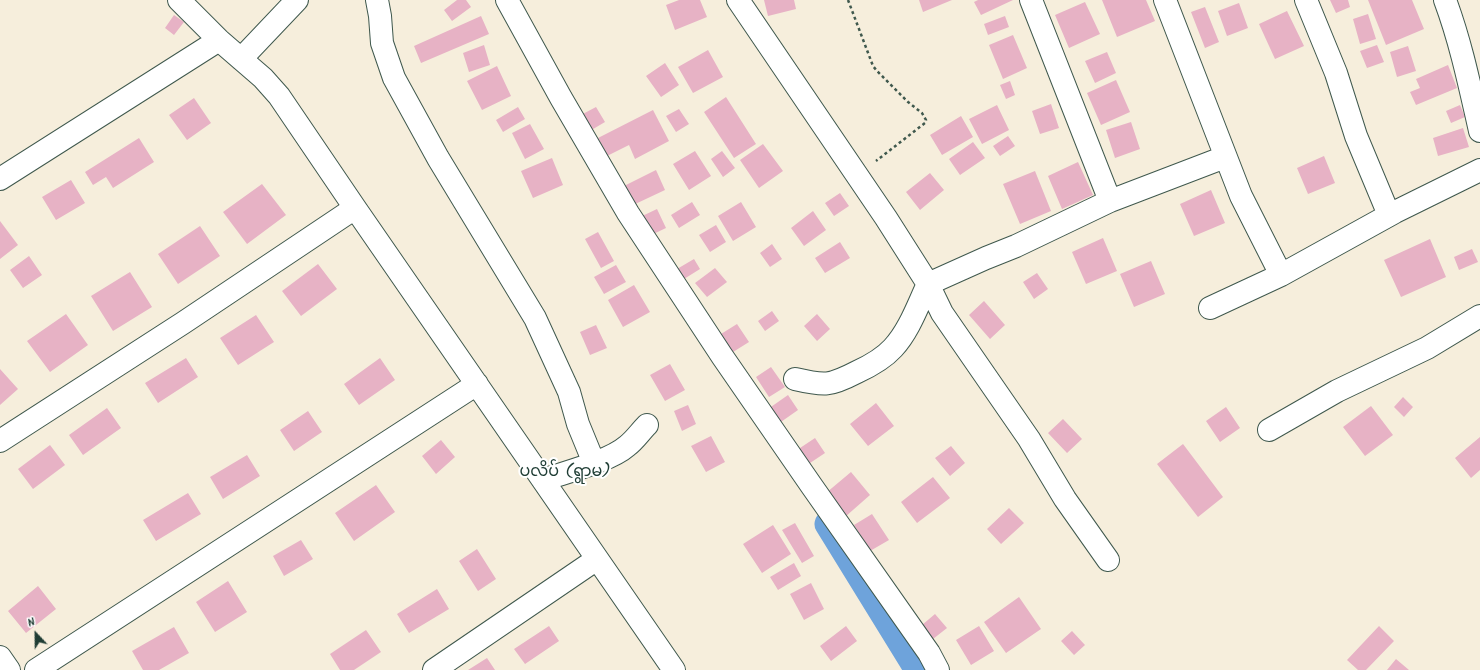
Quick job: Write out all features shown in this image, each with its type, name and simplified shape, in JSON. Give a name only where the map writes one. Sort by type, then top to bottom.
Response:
[{"type":"street","points":[[179,0],[219,40],[263,78],[279,96],[674,670]]},
{"type":"street","points":[[241,59],[297,0]]},
{"type":"street","points":[[377,0],[382,43],[394,78],[449,177],[535,318],[568,392],[578,424],[594,463]]},
{"type":"street","points":[[507,0],[628,213],[722,356],[811,486],[929,653],[938,670]]},
{"type":"street","points":[[738,0],[858,175],[928,284],[942,313],[1028,439],[1065,499],[1108,560]]},
{"type":"street","points":[[1031,0],[1110,201]]},
{"type":"street","points":[[1165,0],[1241,196],[1281,275]]},
{"type":"street","points":[[1306,0],[1336,73],[1356,136],[1389,215]]},
{"type":"street","points":[[1445,0],[1454,24],[1465,65],[1480,131]]},
{"type":"street","points":[[0,178],[219,40]]},
{"type":"street","points":[[795,379],[817,384],[831,384],[875,363],[893,348],[907,329],[928,284],[1016,246],[1110,201],[1226,157]]},
{"type":"street","points":[[1210,308],[1281,275],[1389,215],[1480,170]]},
{"type":"street","points":[[0,441],[182,323],[355,208]]},
{"type":"street","points":[[1269,430],[1338,391],[1427,348],[1480,316]]},
{"type":"street","points":[[36,670],[477,384]]},
{"type":"street","points":[[543,480],[594,463],[619,452],[627,446],[646,425]]},
{"type":"street","points":[[434,670],[597,559]]},
{"type":"street","points":[[0,658],[9,670]]},
{"type":"path","points":[[848,0],[873,66],[908,102],[922,113],[926,121],[858,175]]},
{"type":"building","points":[[457,0],[466,0],[471,7],[452,21],[444,10]]},
{"type":"building","points":[[679,0],[700,0],[707,17],[675,30],[666,5]]},
{"type":"building","points":[[764,0],[794,0],[796,9],[768,16]]},
{"type":"building","points":[[919,0],[952,0],[923,12]]},
{"type":"building","points":[[978,0],[1013,0],[981,15],[974,2]]},
{"type":"building","points":[[1102,0],[1146,0],[1155,21],[1117,37]]},
{"type":"building","points":[[1330,0],[1348,0],[1350,7],[1336,13]]},
{"type":"building","points":[[1368,0],[1412,0],[1424,29],[1386,45]]},
{"type":"building","points":[[1085,2],[1100,34],[1069,48],[1055,15]]},
{"type":"building","points":[[1239,3],[1248,28],[1227,36],[1218,11]]},
{"type":"building","points":[[1205,7],[1219,42],[1205,48],[1191,12]]},
{"type":"building","points":[[1287,11],[1304,46],[1275,59],[1259,24]]},
{"type":"building","points":[[1368,14],[1376,39],[1360,44],[1353,19]]},
{"type":"building","points":[[174,15],[184,22],[174,35],[165,28]]},
{"type":"building","points":[[481,16],[489,34],[421,63],[414,46]]},
{"type":"building","points":[[1005,16],[1009,27],[988,35],[984,24]]},
{"type":"building","points":[[1013,35],[1027,68],[1003,79],[989,45]]},
{"type":"building","points":[[484,45],[490,65],[469,72],[463,53]]},
{"type":"building","points":[[1377,45],[1384,62],[1367,68],[1360,51]]},
{"type":"building","points":[[1408,46],[1416,71],[1397,77],[1390,52]]},
{"type":"building","points":[[708,50],[723,77],[693,93],[678,67]]},
{"type":"building","points":[[1107,52],[1116,73],[1095,83],[1085,61]]},
{"type":"building","points":[[665,63],[679,85],[661,97],[646,76]]},
{"type":"building","points":[[1448,65],[1457,88],[1416,105],[1410,92],[1420,88],[1416,79]]},
{"type":"building","points":[[497,66],[511,96],[482,110],[467,81]]},
{"type":"building","points":[[1116,80],[1130,112],[1101,125],[1087,93]]},
{"type":"building","points":[[1010,81],[1015,95],[1006,99],[1000,85]]},
{"type":"building","points":[[726,97],[756,144],[734,158],[704,112]]},
{"type":"building","points":[[194,98],[211,123],[187,140],[169,115]]},
{"type":"building","points":[[1051,104],[1059,128],[1040,134],[1032,111]]},
{"type":"building","points":[[997,105],[1009,130],[982,144],[969,119]]},
{"type":"building","points":[[1460,105],[1465,117],[1451,123],[1446,111]]},
{"type":"building","points":[[518,107],[525,119],[503,132],[496,120]]},
{"type":"building","points":[[596,107],[605,122],[588,132],[579,116]]},
{"type":"building","points":[[679,109],[689,124],[676,132],[666,116]]},
{"type":"building","points":[[653,110],[669,141],[635,159],[629,145],[607,156],[598,138]]},
{"type":"building","points":[[961,116],[973,137],[942,155],[930,135]]},
{"type":"building","points":[[1131,122],[1140,149],[1115,158],[1106,130]]},
{"type":"building","points":[[530,124],[544,149],[525,159],[512,133]]},
{"type":"building","points":[[1463,128],[1469,147],[1438,156],[1433,138]]},
{"type":"building","points":[[1008,136],[1015,146],[1000,156],[993,146]]},
{"type":"building","points":[[139,138],[154,162],[113,188],[106,177],[93,185],[85,172]]},
{"type":"building","points":[[973,142],[985,158],[960,175],[949,159]]},
{"type":"building","points":[[763,144],[783,171],[759,188],[740,160]]},
{"type":"building","points":[[695,151],[711,176],[689,190],[673,164]]},
{"type":"building","points":[[722,151],[735,168],[723,177],[711,159]]},
{"type":"building","points":[[1324,156],[1335,183],[1308,194],[1297,168]]},
{"type":"building","points":[[552,158],[563,185],[533,198],[521,171]]},
{"type":"building","points":[[1078,162],[1093,195],[1062,209],[1048,176]]},
{"type":"building","points":[[656,170],[665,190],[631,206],[622,187]]},
{"type":"building","points":[[1035,171],[1051,211],[1020,224],[1003,184]]},
{"type":"building","points":[[930,173],[944,190],[920,210],[906,192]]},
{"type":"building","points":[[71,180],[85,203],[56,220],[42,197]]},
{"type":"building","points":[[262,184],[286,215],[247,244],[223,212]]},
{"type":"building","points":[[1211,190],[1225,223],[1194,236],[1180,204]]},
{"type":"building","points":[[840,193],[849,206],[834,216],[825,203]]},
{"type":"building","points":[[692,202],[700,215],[679,228],[671,215]]},
{"type":"building","points":[[741,202],[756,227],[733,241],[718,216]]},
{"type":"building","points":[[657,209],[666,228],[647,237],[638,218]]},
{"type":"building","points":[[813,211],[826,230],[804,246],[791,228]]},
{"type":"building","points":[[0,221],[18,245],[0,259]]},
{"type":"building","points":[[716,225],[726,242],[710,252],[699,235]]},
{"type":"building","points":[[200,226],[220,256],[178,284],[158,254]]},
{"type":"building","points":[[598,232],[614,261],[601,268],[585,239]]},
{"type":"building","points":[[1103,238],[1117,271],[1086,284],[1072,252]]},
{"type":"building","points":[[1430,239],[1446,277],[1401,297],[1384,260]]},
{"type":"building","points":[[840,242],[850,258],[825,273],[815,258]]},
{"type":"building","points":[[772,244],[782,259],[770,267],[760,253]]},
{"type":"building","points":[[1472,249],[1478,262],[1459,270],[1454,257]]},
{"type":"building","points":[[29,256],[42,275],[23,288],[10,270]]},
{"type":"building","points":[[694,259],[700,269],[684,279],[677,269]]},
{"type":"building","points":[[1151,261],[1165,294],[1134,307],[1120,274]]},
{"type":"building","points":[[318,264],[337,289],[301,316],[282,291]]},
{"type":"building","points":[[616,265],[626,282],[604,294],[594,277]]},
{"type":"building","points":[[715,268],[727,282],[707,297],[695,283]]},
{"type":"building","points":[[130,272],[152,307],[113,331],[91,296]]},
{"type":"building","points":[[1037,273],[1048,289],[1034,299],[1023,282]]},
{"type":"building","points":[[634,285],[650,312],[623,327],[608,300]]},
{"type":"building","points":[[984,301],[1005,325],[990,339],[969,315]]},
{"type":"building","points":[[772,311],[779,321],[765,331],[758,321]]},
{"type":"building","points":[[66,314],[88,345],[50,372],[27,341]]},
{"type":"building","points":[[817,314],[830,329],[817,341],[804,326]]},
{"type":"building","points":[[256,315],[274,342],[238,365],[220,338]]},
{"type":"building","points":[[737,324],[749,342],[733,352],[721,334]]},
{"type":"building","points":[[596,325],[607,348],[590,355],[580,332]]},
{"type":"building","points":[[186,358],[198,377],[158,403],[145,383]]},
{"type":"building","points":[[380,358],[395,380],[359,405],[344,384]]},
{"type":"building","points":[[670,364],[685,390],[665,401],[650,375]]},
{"type":"building","points":[[771,367],[785,387],[769,397],[756,377]]},
{"type":"building","points":[[0,369],[18,389],[0,405]]},
{"type":"building","points":[[788,395],[798,410],[778,424],[768,409]]},
{"type":"building","points":[[1403,397],[1413,407],[1404,417],[1394,407]]},
{"type":"building","points":[[876,403],[894,426],[868,446],[850,424]]},
{"type":"building","points":[[688,405],[696,424],[682,431],[674,411]]},
{"type":"building","points":[[1371,406],[1393,435],[1365,456],[1343,427]]},
{"type":"building","points":[[1226,407],[1240,428],[1220,442],[1206,421]]},
{"type":"building","points":[[107,408],[121,428],[83,455],[69,435]]},
{"type":"building","points":[[308,411],[322,432],[294,451],[280,430]]},
{"type":"building","points":[[1063,419],[1082,439],[1067,453],[1048,433]]},
{"type":"building","points":[[711,436],[725,462],[706,472],[691,446]]},
{"type":"building","points":[[1480,437],[1480,470],[1471,478],[1455,458]]},
{"type":"building","points":[[815,438],[825,453],[807,465],[797,450]]},
{"type":"building","points":[[441,440],[455,457],[436,474],[422,456]]},
{"type":"building","points":[[1183,444],[1223,497],[1198,517],[1157,464]]},
{"type":"building","points":[[50,445],[65,465],[33,489],[18,469]]},
{"type":"building","points":[[951,446],[965,463],[950,476],[935,458]]},
{"type":"building","points":[[247,455],[260,476],[223,499],[210,477]]},
{"type":"building","points":[[851,472],[870,495],[845,517],[826,493]]},
{"type":"building","points":[[933,477],[950,498],[917,523],[901,502]]},
{"type":"building","points":[[376,485],[395,512],[354,541],[335,513]]},
{"type":"building","points":[[188,493],[201,514],[156,541],[143,520]]},
{"type":"building","points":[[1009,508],[1024,523],[1001,544],[987,529]]},
{"type":"building","points":[[872,514],[889,540],[870,551],[854,525]]},
{"type":"building","points":[[795,523],[814,556],[802,563],[782,530]]},
{"type":"building","points":[[773,525],[791,554],[762,573],[743,544]]},
{"type":"building","points":[[301,540],[313,559],[284,576],[273,556]]},
{"type":"building","points":[[477,549],[496,579],[478,591],[459,561]]},
{"type":"building","points":[[794,563],[801,576],[778,590],[770,577]]},
{"type":"building","points":[[228,581],[247,612],[215,632],[196,602]]},
{"type":"building","points":[[811,583],[824,609],[804,620],[790,594]]},
{"type":"building","points":[[38,586],[56,609],[26,633],[8,611]]},
{"type":"building","points":[[437,589],[449,609],[409,633],[397,614]]},
{"type":"building","points":[[1019,597],[1041,629],[1006,653],[984,622]]},
{"type":"building","points":[[935,614],[947,628],[933,639],[922,625]]},
{"type":"building","points":[[549,626],[559,641],[525,664],[514,649]]},
{"type":"building","points":[[846,626],[857,641],[831,661],[820,646]]},
{"type":"building","points":[[979,626],[994,651],[971,665],[956,640]]},
{"type":"building","points":[[1379,626],[1394,641],[1366,670],[1358,670],[1347,660]]},
{"type":"building","points":[[174,627],[189,653],[159,670],[143,670],[132,651]]},
{"type":"building","points":[[366,630],[381,652],[354,670],[340,670],[330,654]]},
{"type":"building","points":[[1072,631],[1085,645],[1074,655],[1061,641]]},
{"type":"building","points":[[487,658],[495,670],[468,670]]},
{"type":"building","points":[[1396,659],[1409,670],[1387,670]]},
{"type":"waterway","points":[[828,524],[918,670]]},
{"type":"district","name":"ပလိပ် (ရွာမ)","points":[[565,473]]}]
